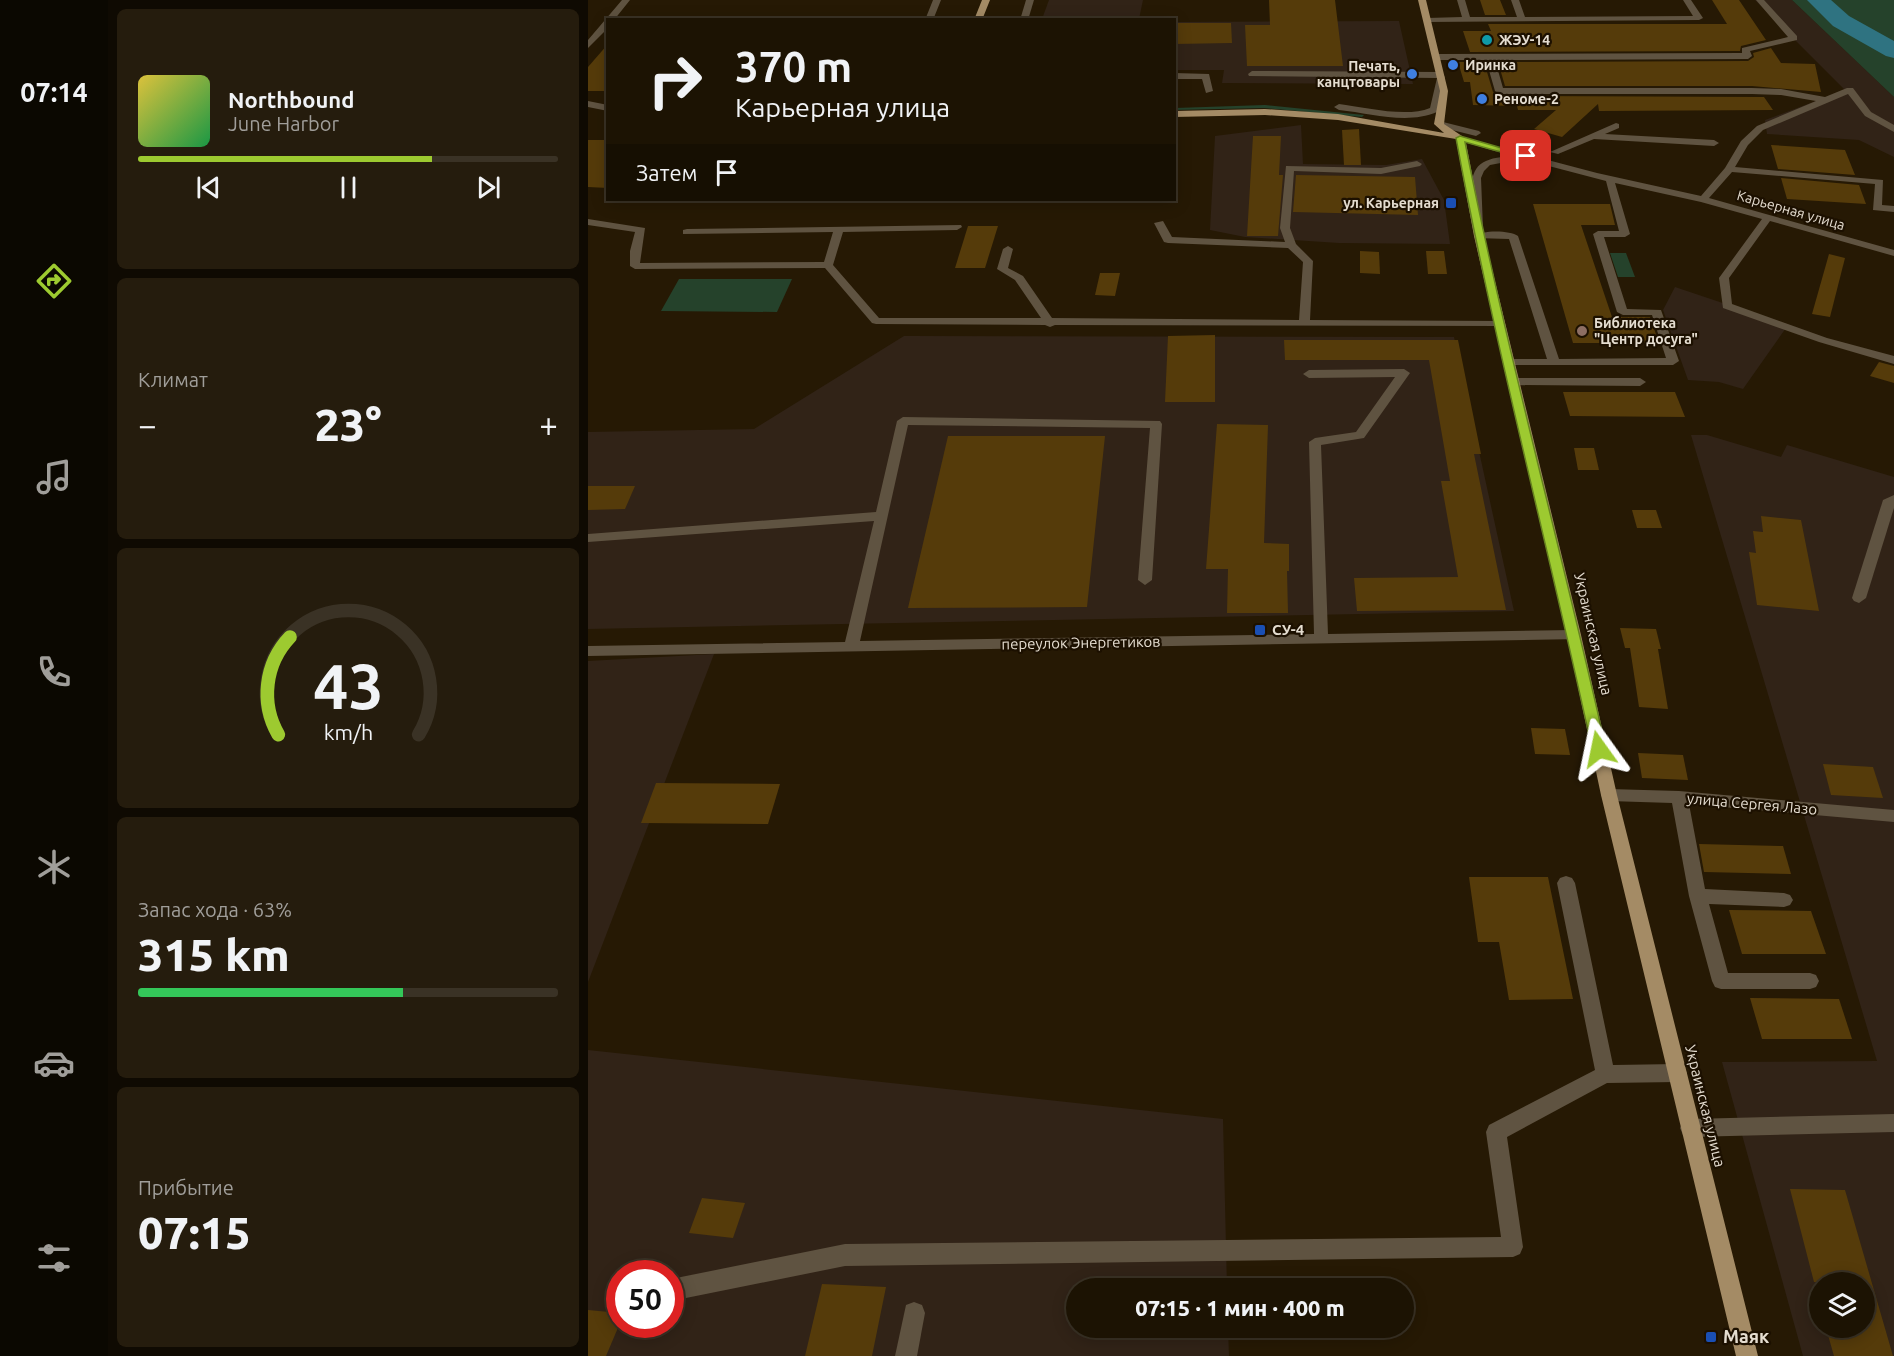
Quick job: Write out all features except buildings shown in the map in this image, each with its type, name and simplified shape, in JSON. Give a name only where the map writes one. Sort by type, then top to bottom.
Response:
[{"type":"main road","points":[[979,18],[986,0]]},
{"type":"main road","points":[[1422,0],[1444,91],[1439,124]]},
{"type":"main road","points":[[1176,104],[1263,102],[1339,107],[1439,124],[1460,138]]},
{"type":"main road","points":[[1176,114],[1265,112],[1338,117],[1460,138]]},
{"type":"main road","name":"Украинская улица","points":[[1460,138],[1478,233],[1574,635],[1609,795],[1746,1356]]},
{"type":"street","points":[[611,18],[626,0]]},
{"type":"street","points":[[930,18],[937,0]]},
{"type":"street","points":[[1025,18],[1030,0]]},
{"type":"street","points":[[1461,0],[1467,19]]},
{"type":"street","points":[[1515,0],[1521,19]]},
{"type":"street","points":[[1428,20],[1699,18],[1687,0]]},
{"type":"street","points":[[1437,57],[1748,56],[1745,50],[1794,38],[1760,0]]},
{"type":"street","points":[[588,45],[606,23]]},
{"type":"street","points":[[1490,57],[1499,91],[1752,91],[1780,92],[1826,100]]},
{"type":"street","points":[[1252,74],[1441,76],[1434,110],[1425,114],[1408,115],[1339,107]]},
{"type":"street","points":[[1176,76],[1206,76],[1209,91]]},
{"type":"street","points":[[1703,199],[1729,169],[1744,143],[1760,128],[1850,90],[1868,114],[1894,129]]},
{"type":"street","points":[[588,104],[606,108]]},
{"type":"street","name":"Карьерная улица","points":[[1439,124],[1894,253]]},
{"type":"street","points":[[1555,152],[1616,126]]},
{"type":"street","points":[[1592,136],[1714,143]]},
{"type":"street","name":"Карьерная улица","points":[[1460,138],[1595,176],[1680,193]]},
{"type":"street","points":[[1543,161],[1507,158],[1488,163],[1478,171],[1475,176],[1479,208],[1478,233],[1514,236],[1554,363]]},
{"type":"street","points":[[1304,323],[1308,261],[1291,245],[1285,228],[1289,168],[1381,171],[1417,164]]},
{"type":"street","points":[[1729,169],[1880,182],[1894,178]]},
{"type":"street","points":[[1880,182],[1877,208],[1894,209]]},
{"type":"street","points":[[1509,363],[1673,361],[1657,312],[1623,312],[1598,234],[1625,234],[1610,183]]},
{"type":"street","points":[[1768,217],[1724,278],[1727,306],[1823,340],[1894,360]]},
{"type":"street","points":[[588,222],[641,230],[635,251],[635,266],[828,265],[876,321],[1050,324],[1499,324]]},
{"type":"street","points":[[1159,223],[1168,240],[1291,245]]},
{"type":"street","points":[[687,232],[957,227]]},
{"type":"street","points":[[828,265],[839,228]]},
{"type":"street","points":[[1008,249],[1002,269],[1019,278],[1050,324]]},
{"type":"street","points":[[1309,374],[1404,373],[1360,435],[1315,442],[1321,639]]},
{"type":"street","points":[[1513,382],[1640,382]]},
{"type":"street","points":[[850,647],[903,421],[1156,424],[1145,580]]},
{"type":"street","points":[[1859,598],[1890,500],[1894,500]]},
{"type":"street","points":[[588,538],[882,516]]},
{"type":"street","name":"переулок Энергетиков","points":[[588,651],[1574,635]]},
{"type":"street","name":"улица Сергея Лазо","points":[[1609,795],[1679,797],[1894,816]]},
{"type":"street","points":[[1679,797],[1698,896],[1721,981],[1810,981]]},
{"type":"street","points":[[1566,883],[1605,1074]]},
{"type":"street","points":[[1698,896],[1784,900]]},
{"type":"street","points":[[684,1287],[845,1256],[1513,1247],[1496,1132],[1605,1074],[1677,1073]]},
{"type":"street","points":[[1690,1128],[1894,1123]]},
{"type":"street","points":[[906,1356],[914,1313]]},
{"type":"shaded area","points":[[1049,0],[1143,0],[1139,18],[1042,18]]},
{"type":"shaded area","points":[[1755,0],[1792,0],[1894,97],[1894,157],[1859,140],[1767,134],[1765,120],[1845,90]]},
{"type":"shaded area","points":[[1399,21],[1413,84],[1222,83],[1224,70],[1176,70],[1176,22]]},
{"type":"shaded area","points":[[1301,125],[1303,164],[1386,165],[1422,159],[1444,200],[1450,244],[1339,243],[1245,237],[1210,230],[1215,136]]},
{"type":"shaded area","points":[[1675,287],[1788,325],[1743,389],[1719,382],[1688,380],[1663,310]]},
{"type":"shaded area","points":[[904,336],[1454,337],[1514,611],[588,629],[588,432],[754,429]]},
{"type":"shaded area","points":[[1691,435],[1707,435],[1781,457],[1787,445],[1894,477],[1894,1356],[1803,1356],[1722,1062],[1877,1061]]},
{"type":"shaded area","points":[[714,654],[588,982],[588,661]]},
{"type":"shaded area","points":[[588,1050],[1223,1119],[1227,1278],[1066,1278],[1066,1338],[1228,1338],[1229,1356],[588,1356]]},
{"type":"green space","points":[[1792,0],[1894,0],[1894,97]]},
{"type":"green space","points":[[1265,105],[1364,115],[1362,117],[1264,108],[1176,110],[1176,108]]},
{"type":"green space","points":[[1610,253],[1626,253],[1635,277],[1618,277]]},
{"type":"green space","points":[[679,279],[792,279],[777,312],[661,311]]},
{"type":"waterway","points":[[1818,0],[1841,21],[1894,51]]},
{"type":"place","name":"ЖЭУ-14","points":[[1487,40]]},
{"type":"place","name":"Иринка","points":[[1453,65]]},
{"type":"place","name":"Печать, канцтовары","points":[[1412,74]]},
{"type":"place","name":"Реноме-2","points":[[1482,99]]},
{"type":"place","name":"ул. Карьерная","points":[[1451,203]]},
{"type":"place","name":"Библиотека \"Центр досуга\"","points":[[1582,331]]},
{"type":"place","name":"СУ-4","points":[[1260,630]]},
{"type":"place","name":"Маяк","points":[[1711,1337]]},
{"type":"route","points":[[1526,156],[1460,138],[1479,236],[1599,749]]}]
